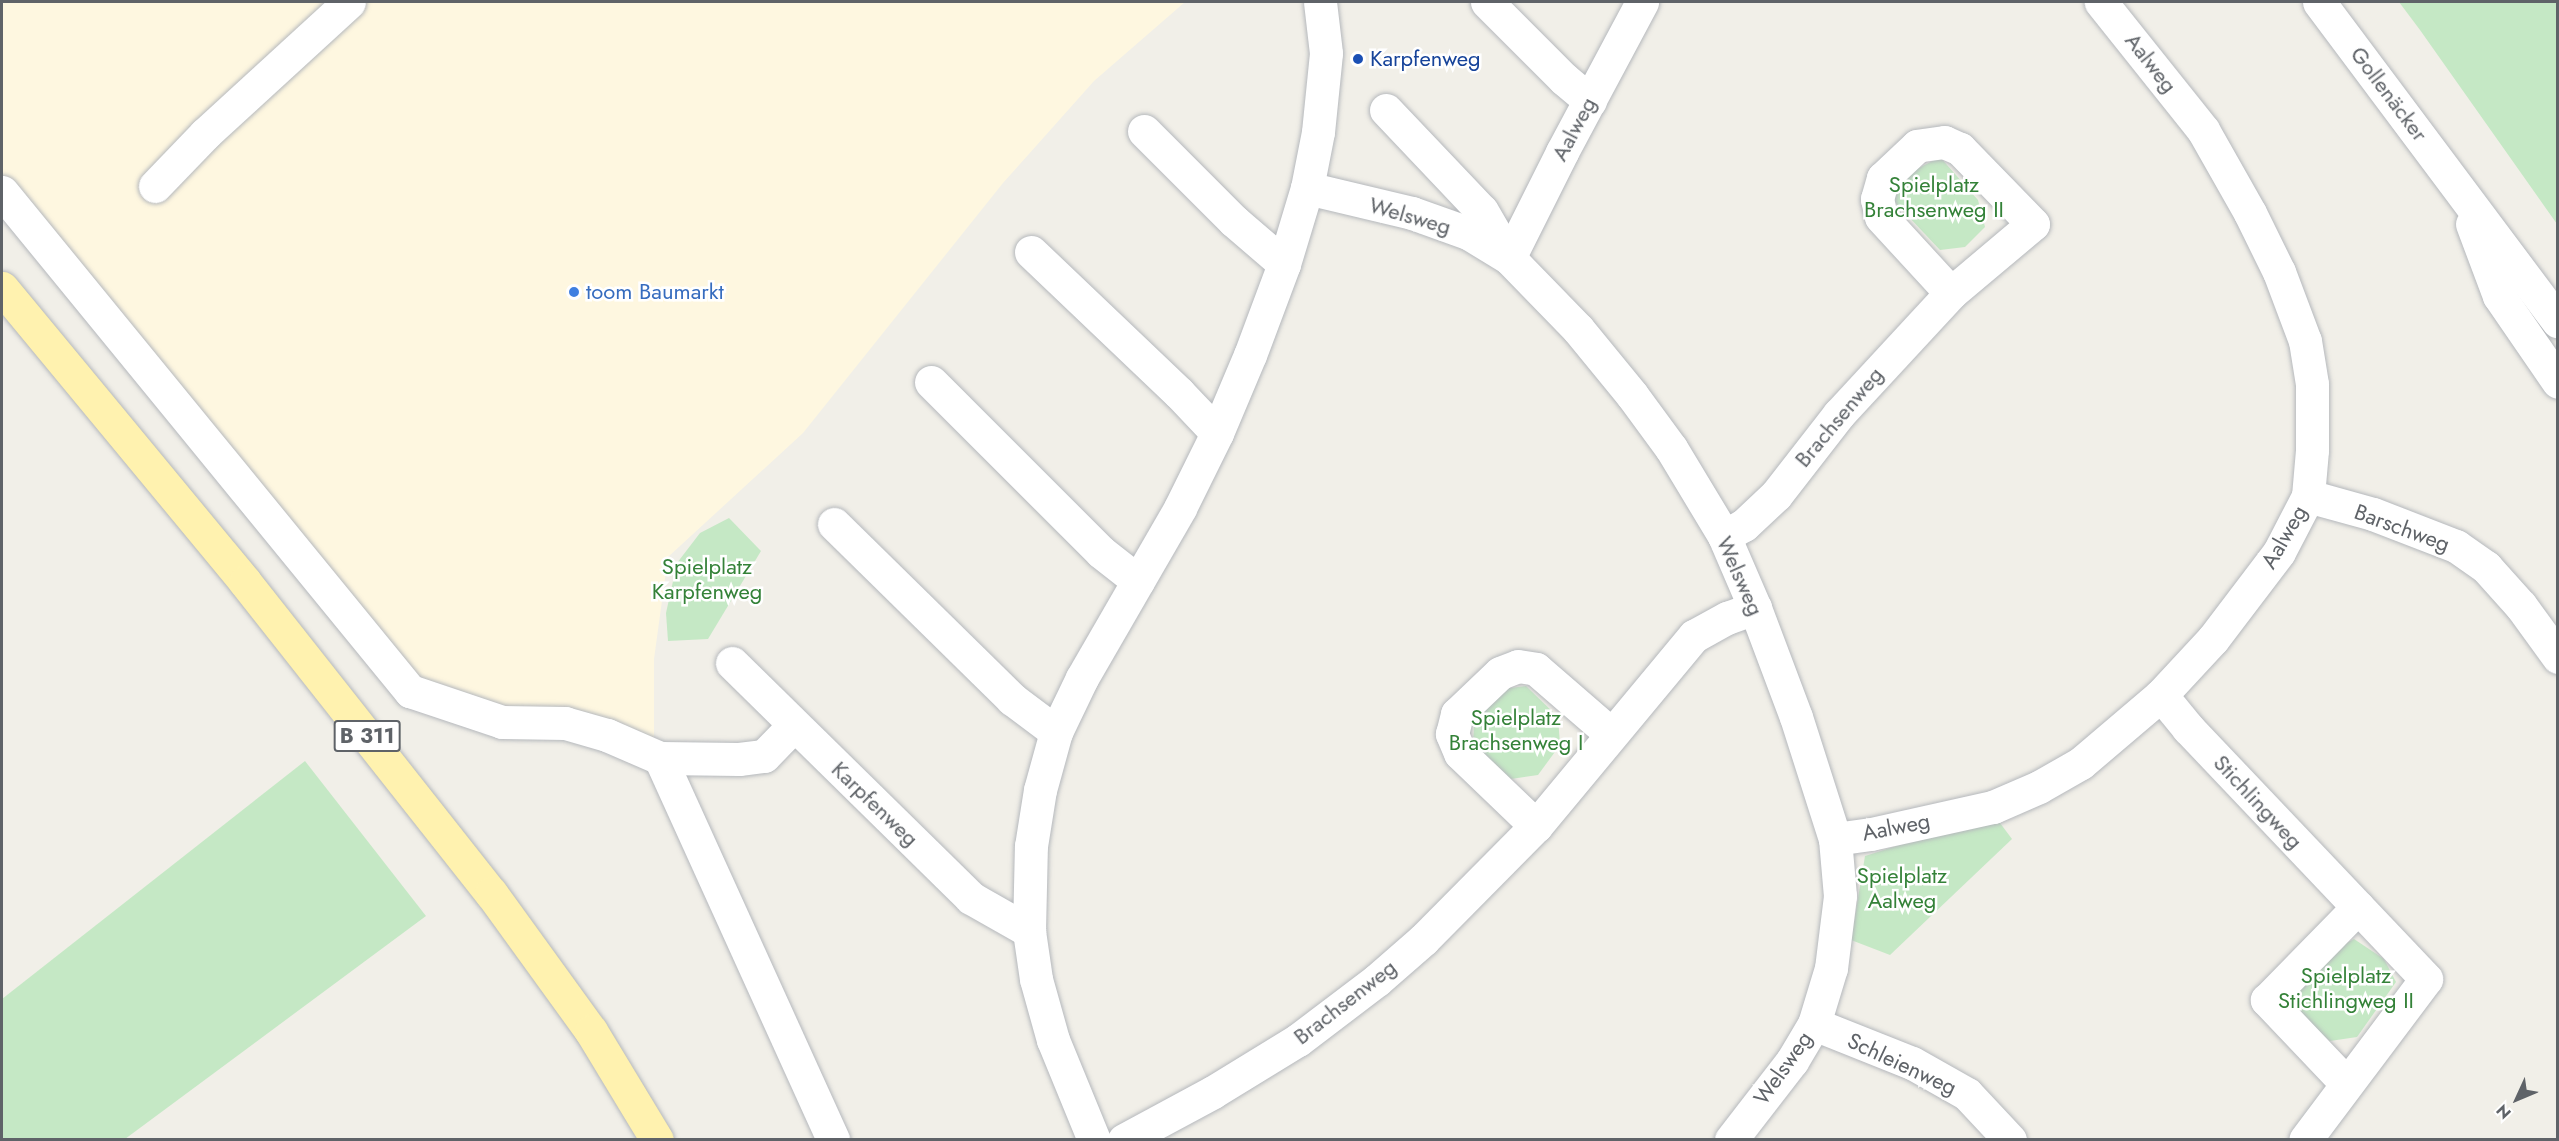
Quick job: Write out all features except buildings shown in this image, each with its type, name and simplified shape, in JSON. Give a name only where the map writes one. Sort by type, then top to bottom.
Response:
[{"type":"main road","name":"B 311","points":[[2,288],[245,582],[491,893],[591,1031],[657,1140]]},
{"type":"street","points":[[155,186],[205,134],[349,2]]},
{"type":"street","points":[[1094,1140],[1053,1040],[1036,979],[1029,931],[1031,846],[1040,790],[1056,732],[1082,678],[1180,508],[1217,433],[1284,264],[1307,188],[1318,132],[1326,53],[1320,2]]},
{"type":"street","points":[[1487,2],[1564,79],[1590,100]]},
{"type":"street","name":"Aalweg","points":[[1509,258],[1642,2]]},
{"type":"street","name":"Aalweg","points":[[1835,839],[1871,834],[1993,807],[2039,787],[2081,763],[2161,694],[2213,639],[2279,552],[2308,495],[2312,450],[2312,384],[2305,340],[2279,272],[2204,130],[2101,2]]},
{"type":"street","name":"Gollenäcker","points":[[2319,2],[2558,321]]},
{"type":"street","points":[[1386,110],[1482,211],[1509,258]]},
{"type":"street","points":[[1144,131],[1234,221],[1284,264]]},
{"type":"street","name":"Brachsenweg","points":[[1724,536],[1744,525],[1776,495],[1839,414],[1952,293],[2033,224],[1960,149],[1944,142],[1917,146],[1883,178],[1877,200],[1881,217],[1952,293]]},
{"type":"street","name":"Gollenäcker","points":[[2458,186],[2499,296],[2558,382]]},
{"type":"street","name":"Welsweg","points":[[1307,188],[1412,213],[1468,233],[1509,258],[1578,329],[1632,395],[1671,448],[1724,536],[1755,608],[1796,717],[1835,839],[1840,896],[1831,968],[1814,1023],[1792,1061],[1731,1140]]},
{"type":"street","points":[[2,192],[410,691],[502,722],[565,723],[607,735],[660,758],[739,759],[764,756],[794,724]]},
{"type":"street","points":[[1031,252],[1179,393],[1217,433]]},
{"type":"street","points":[[931,382],[1101,552],[1138,581]]},
{"type":"street","name":"Barschweg","points":[[2308,495],[2373,514],[2456,546],[2486,567],[2521,606],[2558,657]]},
{"type":"street","points":[[834,524],[1012,699],[1056,732]]},
{"type":"street","name":"Brachsenweg","points":[[1124,1140],[1213,1092],[1307,1033],[1424,939],[1536,826],[1694,636],[1727,618],[1755,608]]},
{"type":"street","name":"Karpfenweg","points":[[732,663],[971,898],[1029,931]]},
{"type":"street","points":[[1536,826],[1460,753],[1452,734],[1457,714],[1500,673],[1518,666],[1536,669],[1611,735]]},
{"type":"street","name":"Stichlingweg","points":[[2161,694],[2188,728],[2426,979],[2305,1140]]},
{"type":"street","points":[[660,758],[833,1140]]},
{"type":"street","points":[[2346,1083],[2267,1000],[2358,908]]},
{"type":"street","name":"Schleienweg","points":[[1814,1023],[1912,1063],[1967,1094],[2010,1140]]},
{"type":"shaded area","points":[[2,2],[1185,2],[1094,81],[1003,183],[803,433],[668,557],[654,659],[654,743],[410,691],[2,192]]},
{"type":"green space","points":[[2399,2],[2557,2],[2557,224],[2420,30]]},
{"type":"green space","name":"Spielplatz Brachsenweg II","points":[[1940,157],[1978,200],[1985,227],[1965,247],[1940,250],[1890,197],[1917,169]]},
{"type":"green space","name":"Spielplatz Karpfenweg","points":[[729,518],[761,551],[708,639],[668,641],[666,613],[677,563],[700,533]]},
{"type":"green space","name":"Spielplatz Brachsenweg I","points":[[1526,686],[1558,717],[1560,745],[1538,775],[1511,779],[1473,743],[1475,712],[1494,690]]},
{"type":"green space","points":[[305,761],[426,916],[125,1139],[2,1139],[2,999]]},
{"type":"green space","name":"Spielplatz Aalweg","points":[[1994,815],[2012,839],[1890,955],[1851,940],[1865,856]]},
{"type":"green space","name":"Spielplatz Stichlingweg II","points":[[2354,939],[2384,959],[2396,982],[2357,1037],[2330,1041],[2302,1021],[2296,993],[2322,956]]},
{"type":"place","name":"Karpfenweg","points":[[1358,59]]},
{"type":"place","name":"toom Baumarkt","points":[[574,292]]}]
